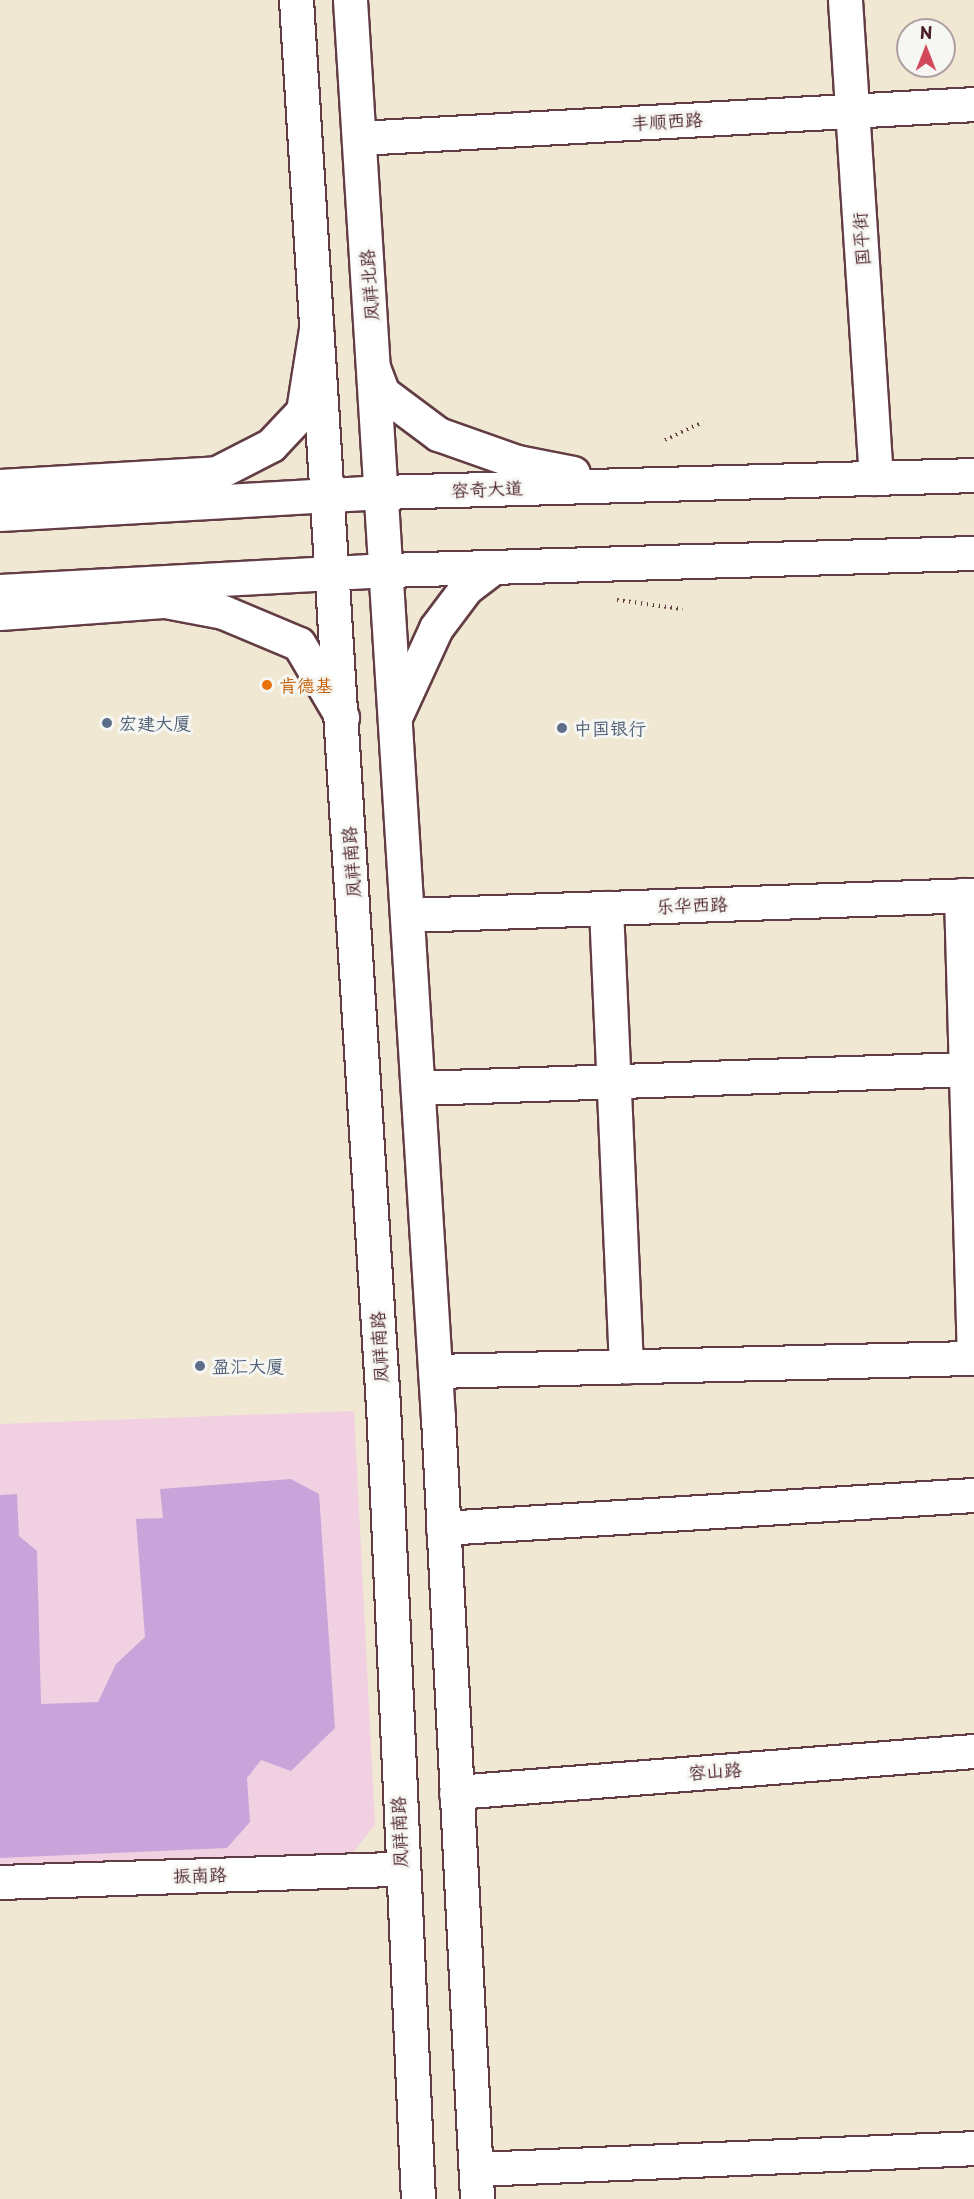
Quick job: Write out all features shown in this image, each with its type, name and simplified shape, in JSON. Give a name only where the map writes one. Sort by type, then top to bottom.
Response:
[{"type":"street","points":[[296,0],[327,495]]},
{"type":"street","name":"凤祥北路","points":[[350,0],[387,570]]},
{"type":"street","name":"国平街","points":[[845,0],[876,478]]},
{"type":"street","name":"丰顺西路","points":[[359,138],[974,104]]},
{"type":"street","points":[[153,505],[271,446],[303,411],[316,329]]},
{"type":"street","points":[[374,370],[383,393],[438,434],[517,462],[637,485]]},
{"type":"street","points":[[0,486],[217,473]]},
{"type":"street","name":"容奇大道","points":[[0,513],[382,492],[974,475]]},
{"type":"street","name":"凤祥南路","points":[[327,495],[382,1393],[400,1869],[418,2199]]},
{"type":"street","points":[[0,591],[387,570],[974,553]]},
{"type":"street","points":[[396,715],[436,628],[466,588],[494,567]]},
{"type":"street","points":[[387,570],[435,1371],[476,2184],[974,2148]]},
{"type":"street","points":[[87,586],[223,612],[299,644],[342,717]]},
{"type":"street","points":[[0,613],[163,601]]},
{"type":"street","points":[[435,1371],[972,1358],[965,1069],[968,895]]},
{"type":"street","name":"乐华西路","points":[[409,915],[968,895]]},
{"type":"street","points":[[606,908],[626,1367]]},
{"type":"street","points":[[419,1088],[965,1069]]},
{"type":"street","points":[[443,1528],[974,1495]]},
{"type":"street","name":"容山路","points":[[456,1792],[974,1751]]},
{"type":"street","name":"振南路","points":[[0,1882],[400,1869]]},
{"type":"path","points":[[665,440],[703,422]]},
{"type":"path","points":[[613,600],[682,609]]},
{"type":"shaded area","points":[[354,1411],[375,1825],[350,1856],[0,1867],[0,1424]]},
{"type":"building","points":[[291,1479],[319,1494],[335,1728],[291,1771],[261,1760],[247,1778],[250,1822],[227,1848],[0,1858],[0,1495],[17,1494],[19,1536],[37,1551],[41,1704],[98,1702],[116,1664],[145,1637],[136,1519],[163,1518],[160,1489]]},
{"type":"place","name":"肯德基","points":[[267,685]]},
{"type":"place","name":"宏建大厦","points":[[107,723]]},
{"type":"place","name":"中国银行","points":[[562,728]]},
{"type":"place","name":"盈汇大厦","points":[[200,1366]]}]
